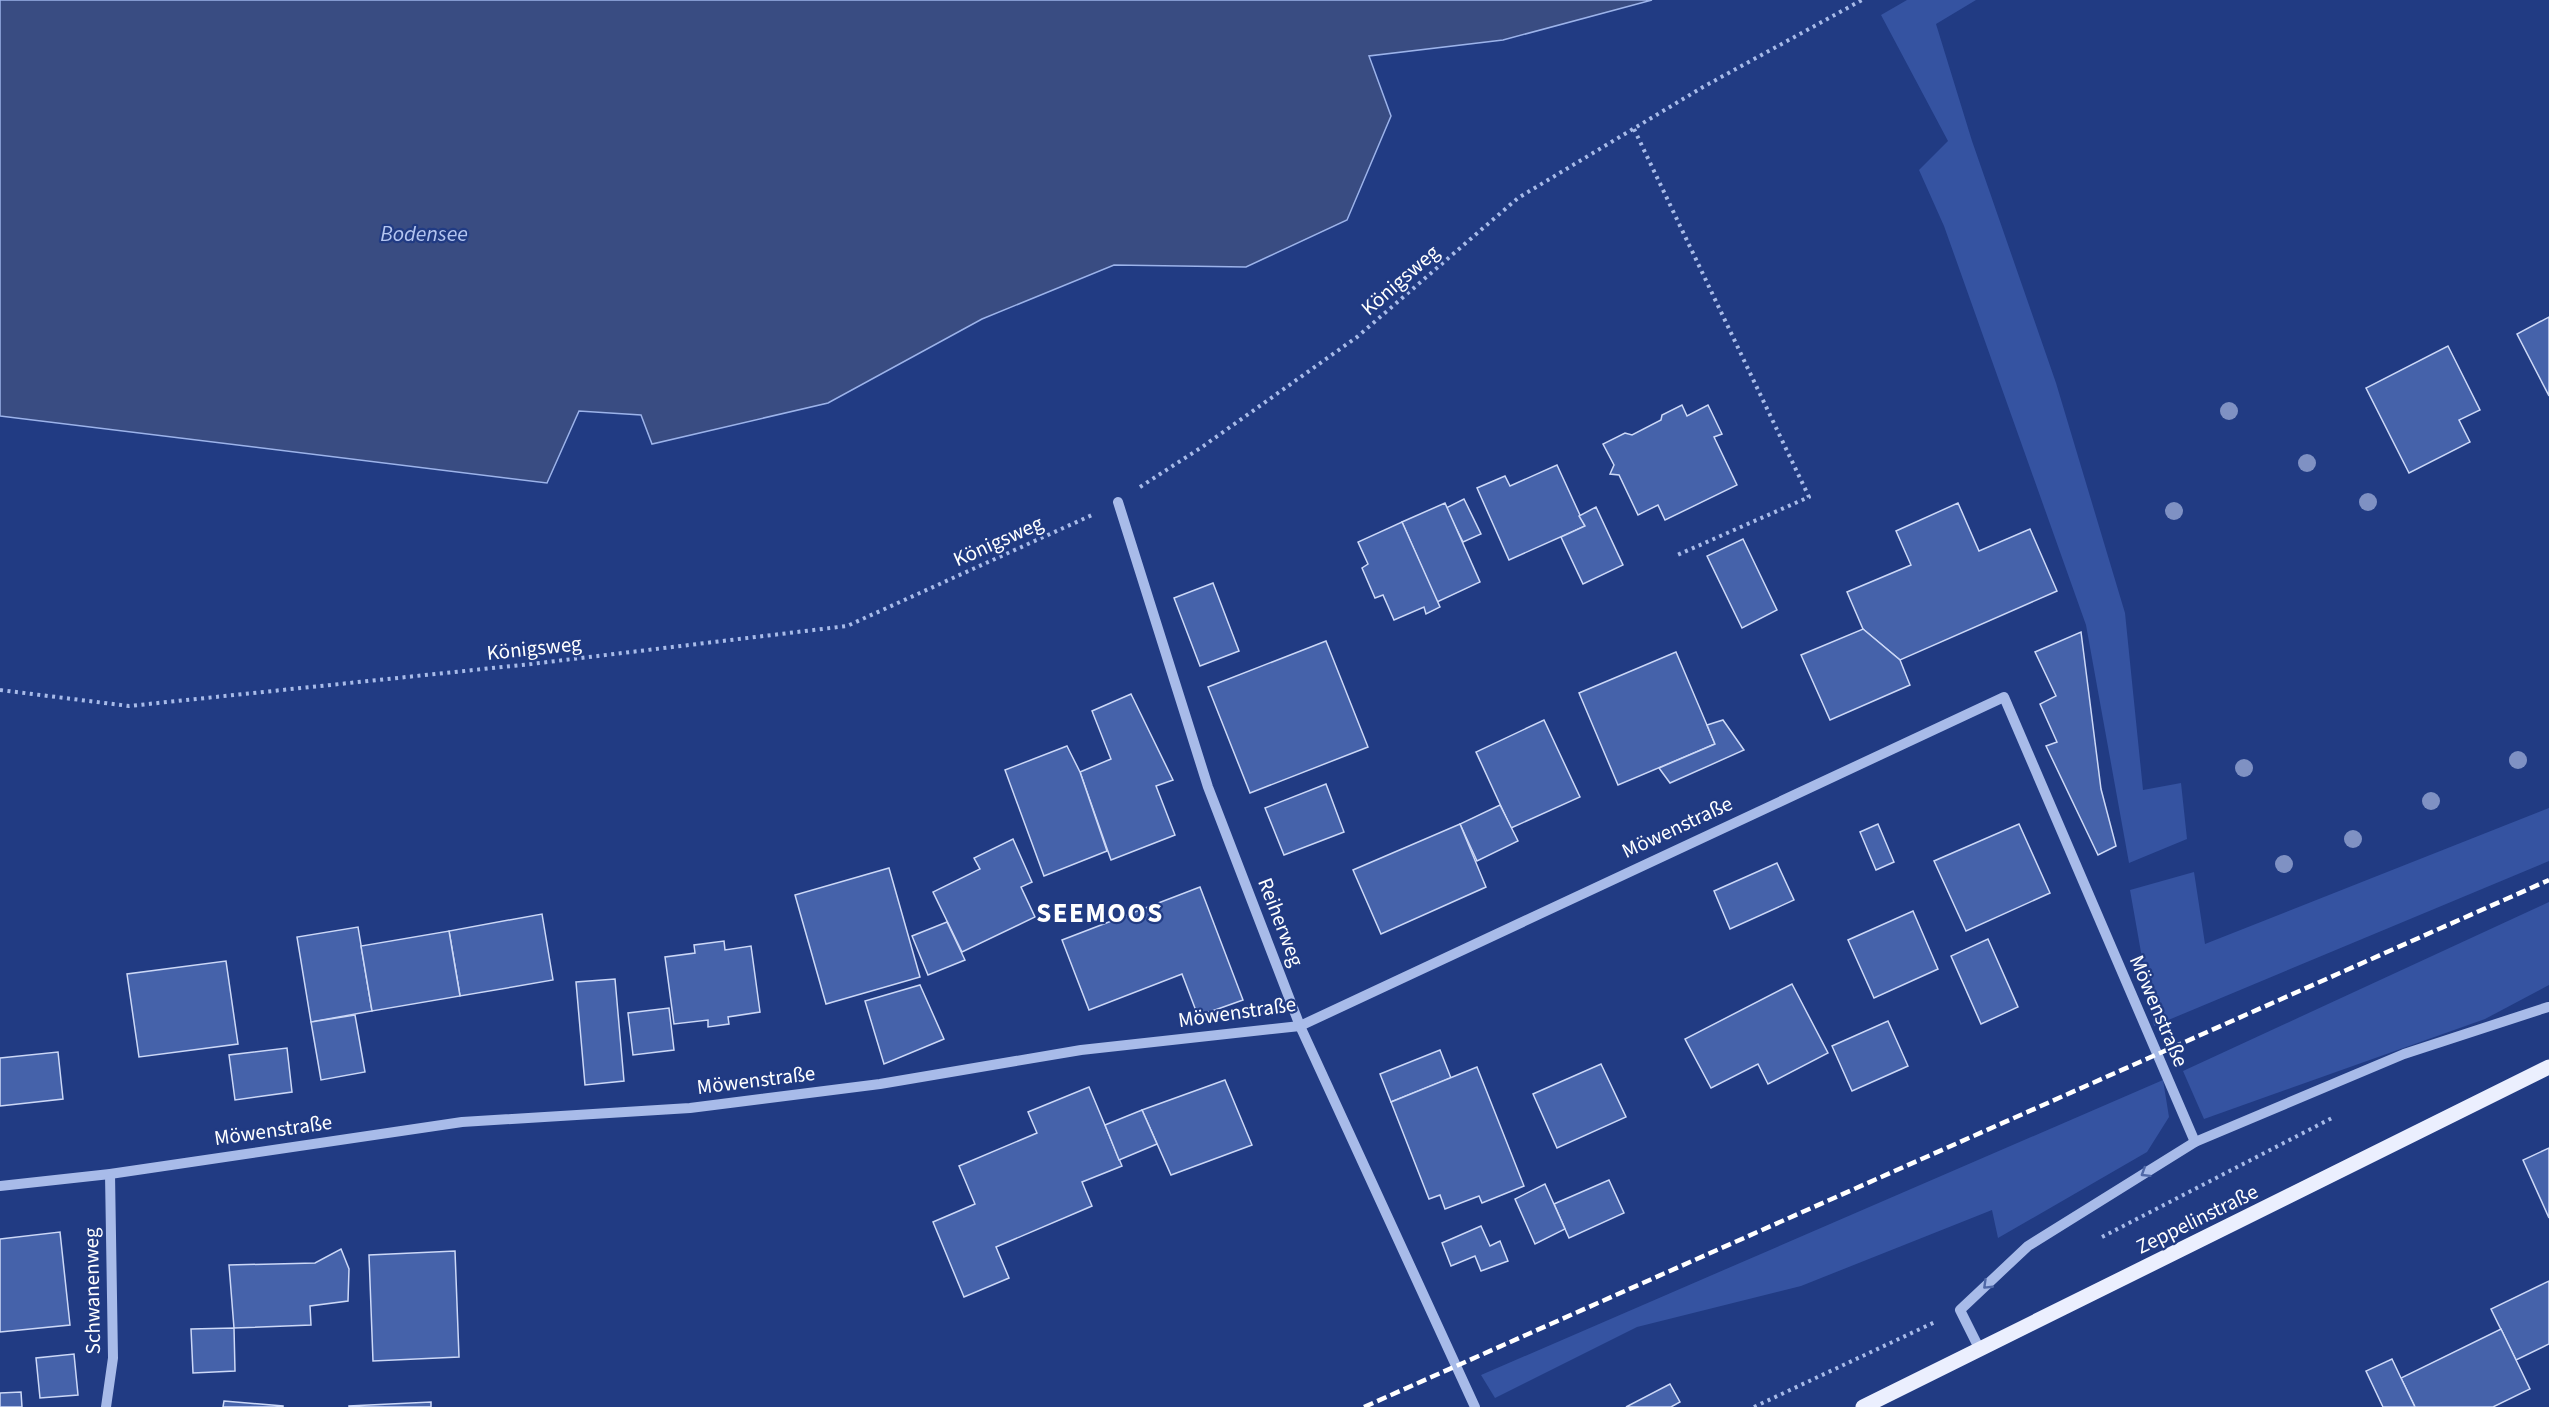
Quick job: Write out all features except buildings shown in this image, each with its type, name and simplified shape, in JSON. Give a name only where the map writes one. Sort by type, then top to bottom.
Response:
[{"type":"main road","name":"Zeppelinstraße","points":[[1863,1407],[2549,1067]]},
{"type":"street","name":"Reiherweg","points":[[1118,502],[1208,787],[1300,1026],[1475,1407]]},
{"type":"street","name":"Möwenstraße","points":[[0,1186],[110,1174],[462,1122],[690,1108],[880,1084],[1081,1050],[1300,1026],[2004,697],[2195,1142]]},
{"type":"street","points":[[1980,1350],[1960,1310],[2028,1246],[2195,1142],[2404,1054],[2548,1007]]},
{"type":"street","name":"Schwanenweg","points":[[106,1407],[113,1358],[110,1174]]},
{"type":"path","name":"Königsweg","points":[[0,690],[129,706],[531,664],[847,626],[1118,502],[1202,447],[1357,337],[1518,198],[1703,87],[1862,0]]},
{"type":"path","points":[[1634,129],[1809,497],[1675,556]]},
{"type":"path","points":[[2098,1239],[2343,1113]]},
{"type":"path","points":[[1754,1407],[1960,1310]]},
{"type":"shaded area","points":[[1907,0],[1976,0],[1936,24],[1972,141],[2056,383],[2125,613],[2143,790],[2181,783],[2187,839],[2129,863],[2086,625],[1944,226],[1919,170],[1948,141],[1881,15]]},
{"type":"shaded area","points":[[2549,808],[2549,861],[2154,1026],[2130,890],[2194,872],[2205,944]]},
{"type":"shaded area","points":[[2549,902],[2549,985],[2485,1019],[2204,1119],[2183,1071]]},
{"type":"shaded area","points":[[2163,1080],[2169,1117],[2147,1152],[1998,1238],[1992,1210],[1801,1286],[1637,1327],[1495,1398],[1481,1375]]},
{"type":"water","name":"Bodensee","points":[[0,0],[1652,0],[1503,40],[1369,56],[1391,116],[1347,220],[1246,267],[1114,265],[982,319],[828,403],[652,444],[641,415],[579,411],[547,483],[0,416]]},
{"type":"railway","points":[[1364,1407],[2549,880]]},
{"type":"district","name":"SEEMOOS","points":[[1100,913]]}]
